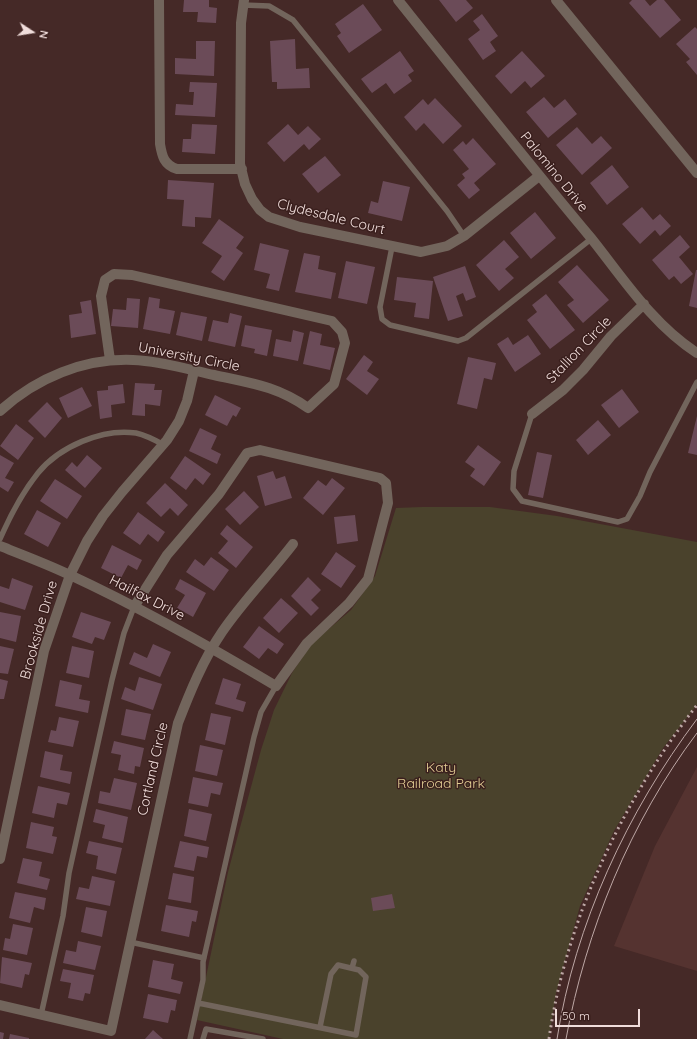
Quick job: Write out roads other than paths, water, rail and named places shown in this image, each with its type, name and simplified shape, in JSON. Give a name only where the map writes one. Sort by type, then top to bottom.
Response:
[{"type":"street","points":[[159,0],[160,144],[162,156],[171,167],[177,169],[242,169]]},
{"type":"street","name":"Palomino Drive","points":[[398,0],[644,304],[683,344],[697,353]]},
{"type":"street","points":[[556,0],[697,173]]},
{"type":"street","name":"Clydesdale Court","points":[[243,3],[242,169],[245,184],[252,199],[260,210],[268,217],[300,227],[421,252],[447,246],[464,236],[539,176]]},
{"type":"street","name":"University Circle","points":[[0,411],[26,390],[50,376],[78,367],[110,360],[156,362],[276,389],[308,408],[334,384],[345,343],[342,332],[332,321],[132,275],[114,274],[105,280],[101,296],[110,360]]},
{"type":"street","name":"Stallion Circle","points":[[532,414],[563,390],[583,370],[612,336],[644,304]]},
{"type":"street","name":"Brookside Drive","points":[[0,859],[44,651],[70,575],[87,541],[103,516],[122,492],[164,445],[179,421],[187,402],[194,371]]},
{"type":"street","points":[[134,607],[167,555],[219,494],[247,454],[260,450],[380,478],[386,483],[388,503],[368,579],[349,603],[307,643],[276,686]]},
{"type":"street","name":"Cortland Circle","points":[[41,1014],[110,1031],[178,722],[191,688],[212,648],[244,601],[272,572],[293,544]]},
{"type":"street","name":"Hailfax Drive","points":[[0,546],[70,575],[134,607],[212,648],[276,686]]},
{"type":"street","points":[[0,1005],[41,1014]]},
{"type":"lane","points":[[243,3],[269,6],[293,20],[447,211],[464,236]]},
{"type":"lane","points":[[392,247],[380,307],[382,319],[390,325],[458,341],[466,338],[591,239]]},
{"type":"lane","points":[[532,414],[514,472],[513,489],[522,501],[618,522],[627,520],[640,496],[650,472],[697,382]]},
{"type":"lane","points":[[0,539],[21,498],[39,472],[60,454],[80,443],[106,434],[122,432],[137,433],[164,445]]},
{"type":"lane","points":[[41,1014],[63,916],[69,873],[112,680],[124,634],[134,607]]},
{"type":"lane","points":[[190,1039],[203,980],[204,958],[254,737],[261,712],[276,686]]},
{"type":"lane","points":[[130,942],[204,958]]},
{"type":"lane","points":[[352,968],[354,961]]},
{"type":"lane","points":[[198,1003],[320,1028],[356,1035],[366,977],[359,970],[338,965],[331,974],[320,1028]]},
{"type":"lane","points":[[204,1039],[206,1029],[263,1039]]},
{"type":"lane","points":[[224,1039],[226,1032]]},
{"type":"tram line","points":[[557,1039],[565,996],[577,954],[591,912],[608,871],[648,792],[697,719]]},
{"type":"tram line","points":[[566,1039],[585,958],[614,878],[631,840],[651,803],[673,767],[697,733]]},
{"type":"railway","points":[[549,1039],[557,994],[569,950],[584,906],[602,863],[622,821],[645,780],[697,705]]},
{"type":"park label","name":"Katy Railroad Park","points":[[441,776]]}]
